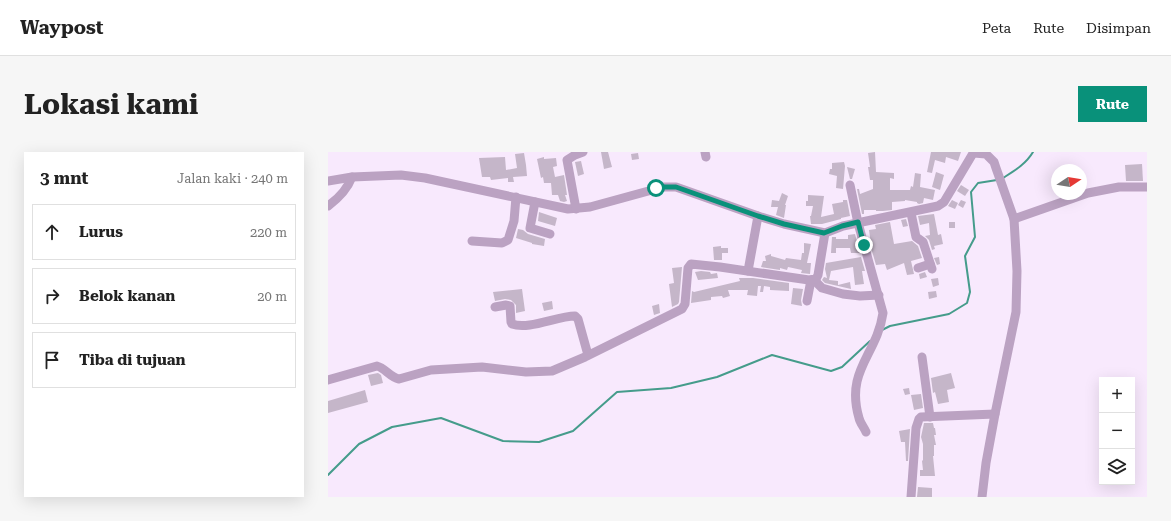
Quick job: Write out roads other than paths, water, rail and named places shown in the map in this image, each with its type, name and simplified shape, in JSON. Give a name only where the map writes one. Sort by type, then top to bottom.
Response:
[{"type":"street","points":[[576,209],[567,160],[583,152]]},
{"type":"street","points":[[328,182],[352,177],[414,177],[516,197],[561,209],[576,209],[670,186],[681,188],[784,224],[824,233],[858,222],[927,210],[941,205],[974,152],[986,154],[994,162],[1014,219],[1017,266],[1016,312],[995,414],[986,463],[982,497]]},
{"type":"street","points":[[328,206],[341,196],[349,186],[352,177]]},
{"type":"street","points":[[850,185],[858,222],[883,307],[883,318],[871,348],[859,372],[855,389],[859,419],[866,432]]},
{"type":"street","points":[[1014,219],[1088,193],[1120,187],[1147,187]]},
{"type":"street","points":[[472,241],[502,243],[508,240],[514,220],[516,197]]},
{"type":"street","points":[[535,202],[530,228],[550,234]]},
{"type":"street","points":[[911,213],[916,237],[923,242],[931,266],[918,268]]},
{"type":"street","points":[[748,271],[758,216]]},
{"type":"street","points":[[807,301],[812,280],[818,275],[824,233]]},
{"type":"street","points":[[328,380],[379,366],[394,378],[399,379],[431,370],[482,367],[526,372],[552,371],[682,309],[685,304],[687,272],[691,264],[812,280],[822,288],[843,294],[860,296],[879,295]]},
{"type":"street","points":[[495,307],[506,305],[510,306],[511,322],[512,324],[517,325],[539,324],[575,316],[578,319],[588,354]]},
{"type":"street","points":[[922,357],[930,418]]},
{"type":"street","points":[[911,497],[918,420],[921,418],[995,414]]},
{"type":"waterway","points":[[1003,178],[1023,164],[1033,152]]},
{"type":"waterway","points":[[882,330],[890,326],[949,314],[967,303],[970,292],[965,256],[975,237],[971,192],[978,183],[997,180]]},
{"type":"waterway","points":[[328,475],[359,444],[392,427],[441,418],[503,441],[539,442],[573,431],[617,392],[671,388],[717,377],[772,355],[831,371],[842,367],[870,341]]}]
